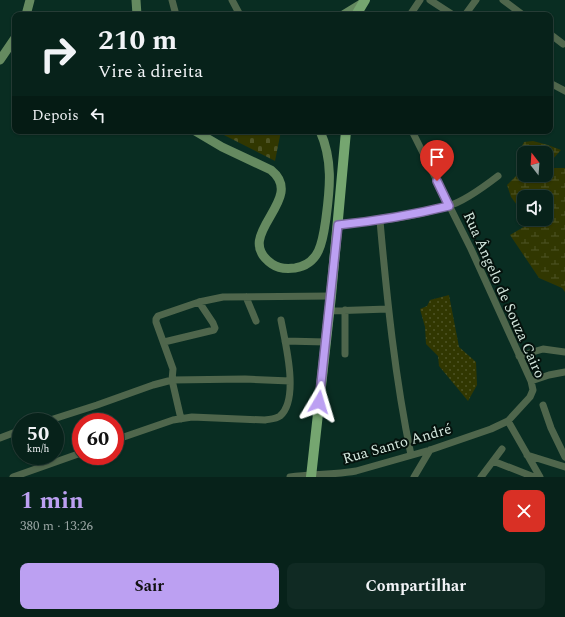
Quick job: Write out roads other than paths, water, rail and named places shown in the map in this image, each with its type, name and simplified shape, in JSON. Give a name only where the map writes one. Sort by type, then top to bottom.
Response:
[{"type":"main road","points":[[27,12],[30,0]]},
{"type":"main road","points":[[136,0],[137,12]]},
{"type":"main road","points":[[358,12],[363,2]]},
{"type":"main road","points":[[348,12],[363,2]]},
{"type":"main road","points":[[1,56],[12,42]]},
{"type":"main road","points":[[200,134],[272,170],[276,174],[282,186],[282,192],[280,199],[262,231],[259,244],[260,250],[268,261],[280,268],[289,269],[307,264],[313,259],[318,253],[323,239],[331,179],[328,155],[321,134]]},
{"type":"main road","points":[[311,476],[331,296],[346,134]]},
{"type":"street","points":[[172,0],[175,12]]},
{"type":"street","points":[[412,12],[420,0]]},
{"type":"street","points":[[430,0],[448,12]]},
{"type":"street","points":[[467,12],[476,0]]},
{"type":"street","points":[[503,0],[519,12]]},
{"type":"street","points":[[234,1],[239,12]]},
{"type":"street","points":[[553,36],[563,44]]},
{"type":"street","points":[[553,84],[565,91]]},
{"type":"street","name":"Rua Ângelo de Souza Cairo","points":[[413,134],[471,249],[531,381],[533,390],[530,397],[508,421]]},
{"type":"street","points":[[338,225],[380,221],[449,206],[476,191],[498,176]]},
{"type":"street","points":[[380,221],[388,309],[398,389],[411,455]]},
{"type":"street","points":[[181,418],[172,380],[173,369],[156,322],[156,318],[199,302],[222,297],[331,296]]},
{"type":"street","points":[[246,297],[256,321]]},
{"type":"street","points":[[164,342],[214,330],[215,328],[213,323],[199,302]]},
{"type":"street","points":[[329,311],[388,309]]},
{"type":"street","points":[[345,310],[345,354]]},
{"type":"street","points":[[124,437],[181,418],[192,417],[265,420],[277,418],[284,411],[290,392],[285,341],[281,320]]},
{"type":"street","points":[[285,341],[326,342]]},
{"type":"street","points":[[519,356],[543,349],[565,352]]},
{"type":"street","points":[[531,381],[565,372]]},
{"type":"street","points":[[64,416],[172,380],[245,379],[290,381]]},
{"type":"street","points":[[543,405],[551,428],[565,457]]},
{"type":"street","points":[[508,421],[540,477]]},
{"type":"street","name":"Rua Santo André","points":[[290,477],[345,473],[430,450],[491,429],[508,421]]},
{"type":"street","points":[[0,438],[12,433]]},
{"type":"street","points":[[481,477],[502,449]]},
{"type":"street","points":[[414,477],[430,450]]},
{"type":"street","points":[[527,455],[565,467]]},
{"type":"street","points":[[13,477],[72,456]]},
{"type":"street","points":[[493,461],[534,477]]}]
